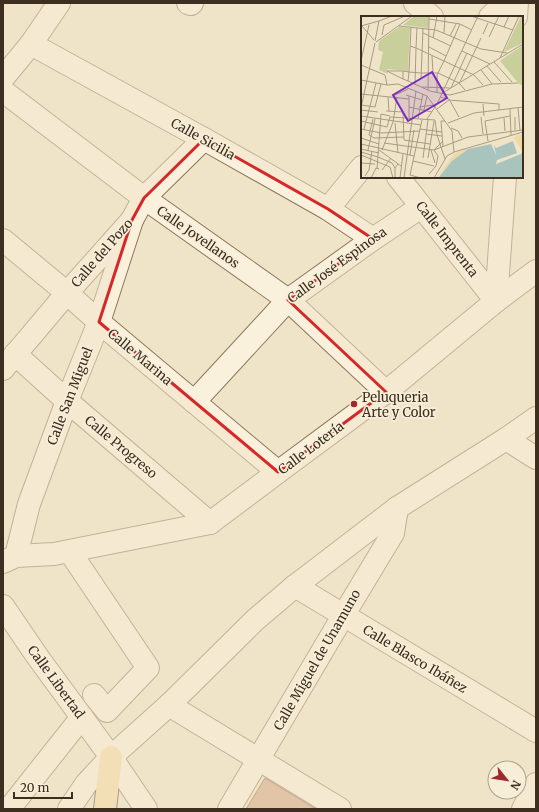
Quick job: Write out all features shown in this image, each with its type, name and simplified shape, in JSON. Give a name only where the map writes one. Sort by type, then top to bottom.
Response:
[{"type":"main road","points":[[105,809],[111,757]]},
{"type":"street","points":[[3,78],[31,44],[59,3]]},
{"type":"street","points":[[415,3],[431,16]]},
{"type":"street","points":[[491,16],[505,3]]},
{"type":"street","points":[[516,16],[517,3]]},
{"type":"street","name":"Calle Sicilia","points":[[31,44],[328,209],[373,238]]},
{"type":"street","name":"Calle Jovellanos","points":[[3,92],[144,198],[288,300],[386,392]]},
{"type":"street","name":"Calle del Pozo","points":[[9,362],[67,293],[132,220],[144,198],[204,139]]},
{"type":"street","points":[[328,209],[361,168]]},
{"type":"street","name":"Calle Imprenta","points":[[399,178],[496,301]]},
{"type":"street","points":[[496,301],[505,178]]},
{"type":"street","name":"Calle José Espinosa","points":[[194,402],[288,300],[373,238],[422,207]]},
{"type":"street","name":"Calle San Miguel","points":[[10,559],[67,401],[99,322],[132,220]]},
{"type":"street","name":"Calle Marina","points":[[3,240],[278,472]]},
{"type":"street","name":"Calle Lotería","points":[[10,559],[62,553],[210,523],[386,392],[496,301],[536,271]]},
{"type":"street","name":"Calle Progreso","points":[[9,362],[67,401],[210,523]]},
{"type":"street","points":[[69,809],[86,784],[111,757],[169,705],[255,620],[295,586],[397,508],[506,439],[536,418]]},
{"type":"street","points":[[506,439],[536,458]]},
{"type":"street","name":"Calle Miguel de Unamuno","points":[[229,809],[393,533],[397,508]]},
{"type":"street","points":[[62,553],[148,668],[107,711],[94,695]]},
{"type":"street","name":"Calle Blasco Ibáñez","points":[[295,586],[536,731]]},
{"type":"street","name":"Calle Libertad","points":[[3,606],[37,656],[111,757],[146,809]]},
{"type":"street","points":[[169,705],[340,809]]},
{"type":"street","points":[[9,809],[82,717]]},
{"type":"street","points":[[523,809],[536,784]]},
{"type":"highlighted area","points":[[204,139],[328,209],[373,239],[288,300],[386,392],[278,472],[99,322],[132,220],[144,198]]},
{"type":"building","points":[[265,778],[316,809],[246,809]]},
{"type":"place","name":"Peluqueria Arte y Color","points":[[354,404]]}]
